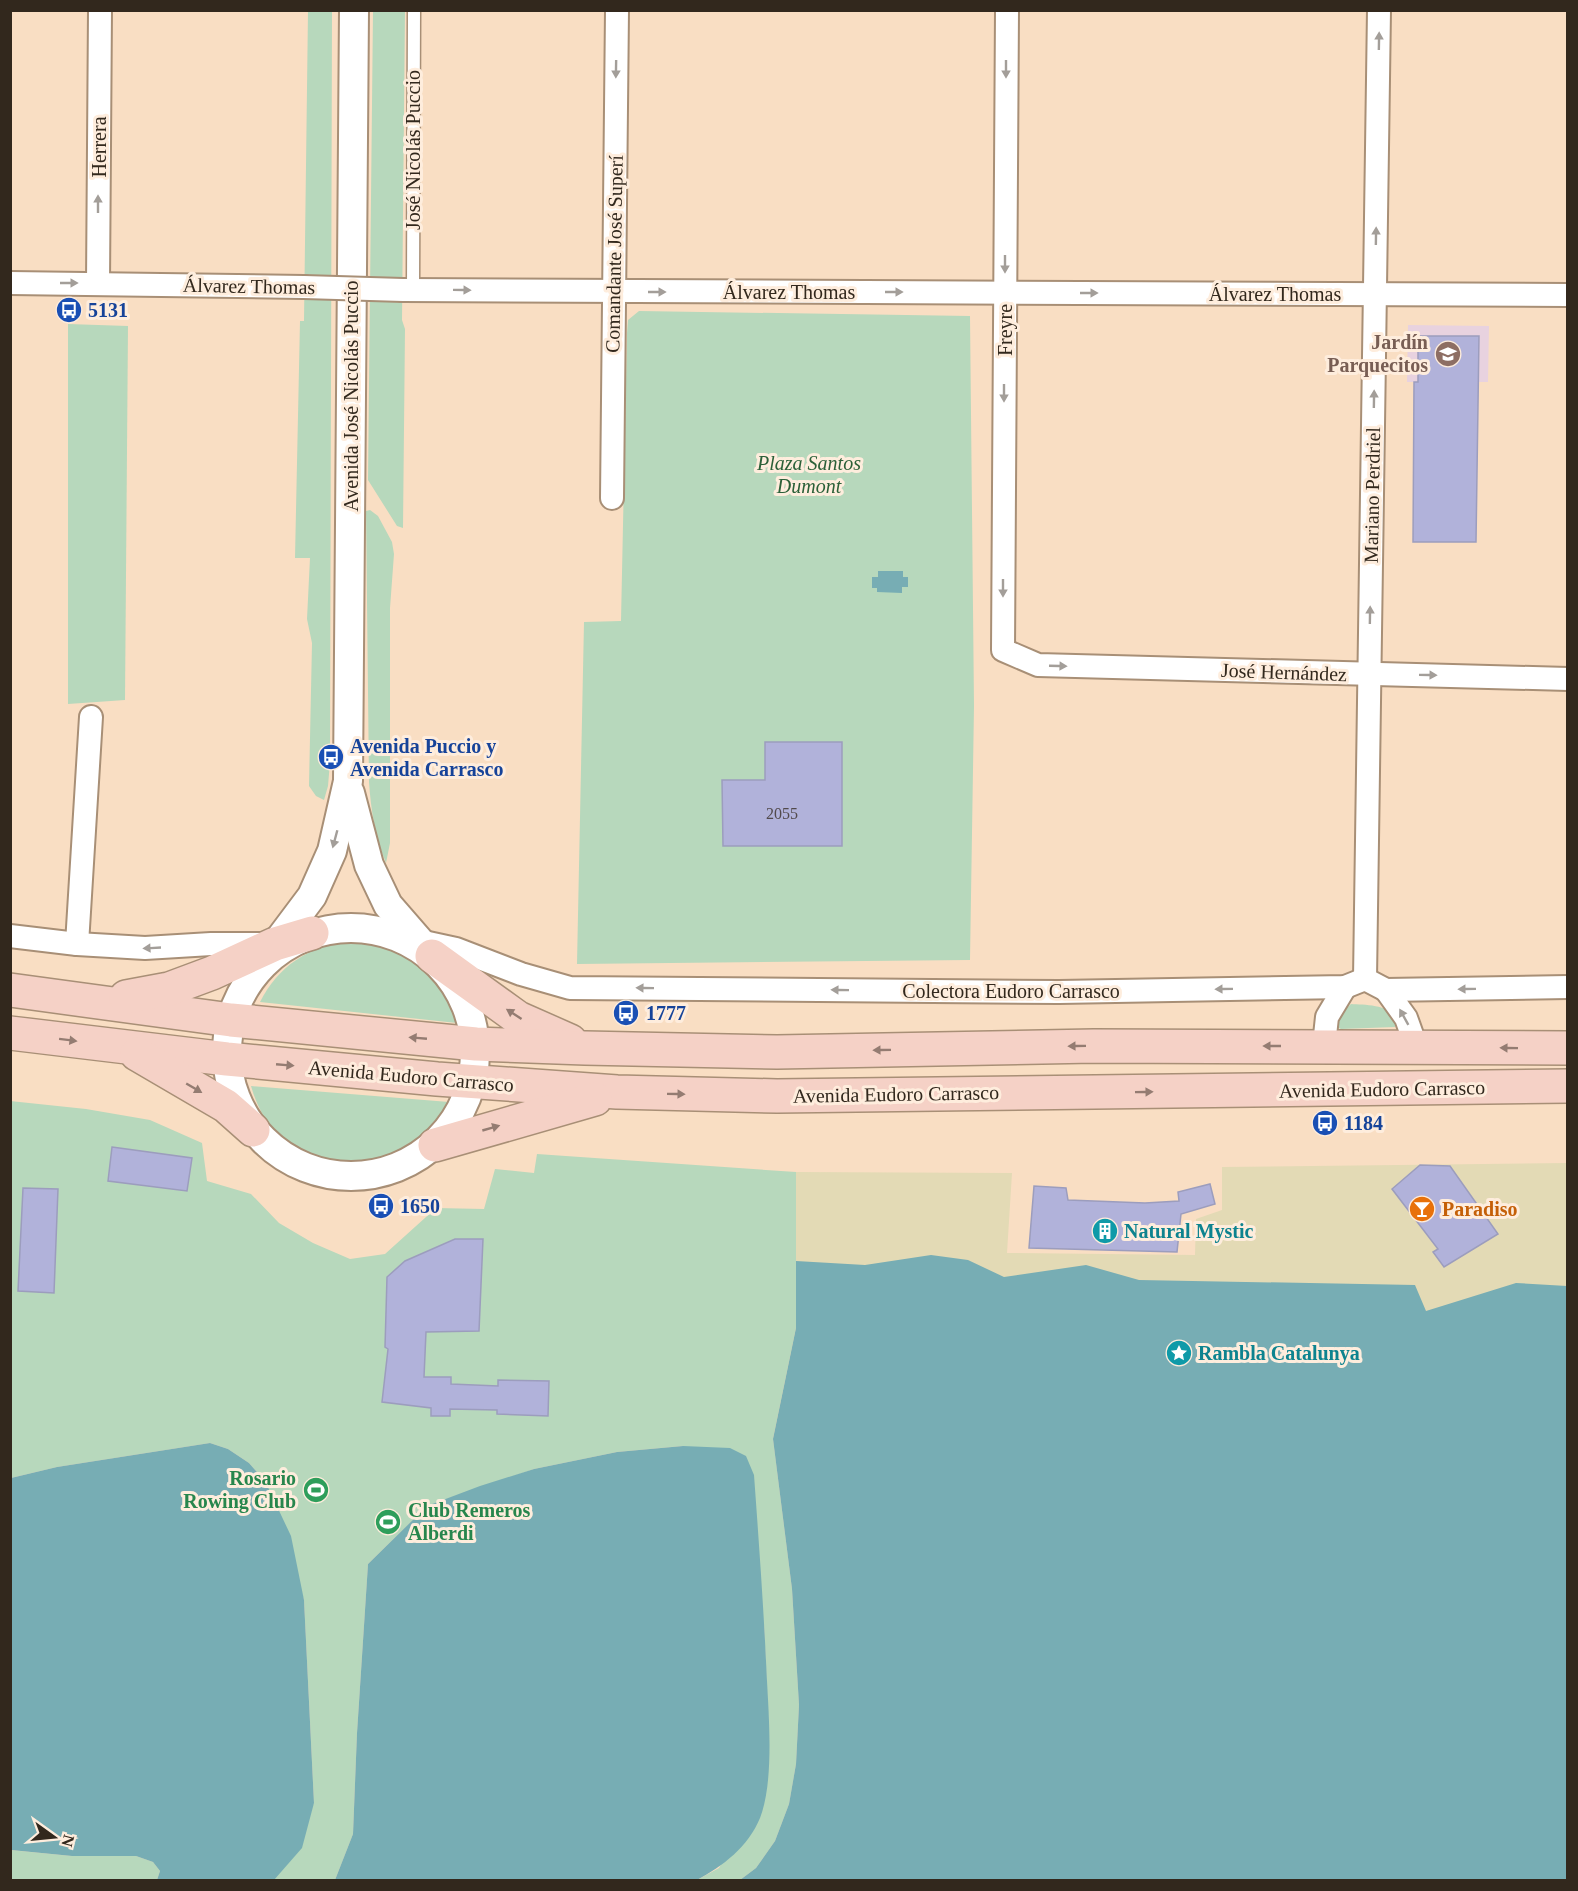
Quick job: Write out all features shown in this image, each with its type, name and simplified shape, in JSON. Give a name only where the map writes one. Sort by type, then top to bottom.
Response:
[{"type":"main road","points":[[98,1002],[169,989],[212,973],[267,957],[312,933]]},
{"type":"main road","points":[[426,946],[518,1017],[585,1048]]},
{"type":"main road","name":"Avenida Eudoro Carrasco","points":[[10,990],[231,1020],[476,1044],[777,1052],[1106,1046],[1568,1048]]},
{"type":"main road","name":"Avenida Eudoro Carrasco","points":[[10,1033],[227,1059],[473,1082],[617,1092],[777,1096],[1568,1086]]},
{"type":"main road","points":[[125,1047],[226,1106],[254,1130]]},
{"type":"main road","points":[[435,1145],[617,1092]]},
{"type":"street","name":"Herrera","points":[[98,284],[100,10]]},
{"type":"street","name":"Avenida José Nicolás Puccio","points":[[348,782],[369,865],[388,905],[426,946],[463,995],[476,1044],[473,1082],[459,1116],[435,1145],[407,1164],[375,1176],[341,1178],[308,1170],[278,1154],[254,1130],[235,1097],[227,1059],[231,1020],[242,993],[312,896],[332,851],[348,782],[354,10]]},
{"type":"street","name":"Comandante José Superí","points":[[612,498],[617,10]]},
{"type":"street","name":"Freyre","points":[[1003,650],[1007,10]]},
{"type":"street","name":"Mariano Perdriel","points":[[1355,983],[1370,674],[1379,10]]},
{"type":"street","name":"Álvarez Thomas","points":[[10,283],[614,292],[1568,295]]},
{"type":"street","name":"José Hernández","points":[[1003,650],[1038,665],[1568,679]]},
{"type":"street","points":[[78,944],[91,717]]},
{"type":"street","name":"Colectora Eudoro Carrasco","points":[[388,905],[426,946],[570,987],[1059,992],[1355,983],[1386,990],[1568,987]]},
{"type":"street","points":[[312,933],[332,928],[375,929],[426,946]]},
{"type":"street","points":[[10,936],[78,944],[145,948],[211,944],[267,957]]},
{"type":"street","points":[[1324,1046],[1327,1017],[1355,983]]},
{"type":"street","points":[[1386,990],[1406,1018],[1416,1046]]},
{"type":"lane","name":"José Nicolás Puccio","points":[[408,290],[414,10]]},
{"type":"shaded area","name":"Jardín Parquecitos","points":[[1408,325],[1489,326],[1488,382],[1407,382]]},
{"type":"green space","points":[[308,11],[332,11],[330,750],[326,751],[326,762],[330,762],[324,800],[316,796],[309,786],[312,643],[307,619],[310,558],[295,558],[300,321],[304,321]]},
{"type":"green space","points":[[373,11],[405,11],[402,320],[405,329],[403,528],[397,526],[368,480]]},
{"type":"green space","name":"Plaza Santos Dumont","points":[[639,311],[970,316],[974,706],[970,960],[577,964],[584,622],[621,621],[627,333],[628,320]]},
{"type":"green space","points":[[68,324],[128,326],[125,700],[68,704]]},
{"type":"green space","points":[[370,510],[378,516],[392,542],[394,554],[390,608],[390,843],[386,863],[374,823],[369,782],[366,511]]},
{"type":"green space","points":[[349,941],[386,946],[417,963],[442,989],[457,1023],[260,1002],[276,978],[296,960],[321,948]]},
{"type":"green space","points":[[1351,1004],[1380,1007],[1387,1010],[1395,1019],[1395,1027],[1341,1029],[1337,1027],[1339,1017]]},
{"type":"green space","points":[[251,1086],[449,1102],[428,1132],[402,1152],[373,1163],[343,1166],[314,1159],[287,1143],[266,1119]]},
{"type":"green space","points":[[10,1101],[86,1109],[150,1120],[202,1143],[207,1181],[251,1194],[279,1223],[313,1243],[350,1259],[385,1254],[436,1208],[484,1209],[495,1169],[534,1173],[537,1154],[796,1172],[796,1328],[773,1439],[792,1589],[799,1705],[796,1764],[789,1804],[775,1841],[756,1868],[740,1880],[697,1880],[719,1868],[767,1782],[769,1734],[764,1624],[683,1446],[617,1452],[534,1469],[427,1506],[368,1564],[353,1834],[335,1880],[274,1880],[314,1803],[304,1600],[265,1481],[249,1463],[228,1449],[210,1443],[57,1467],[11,1478]]},
{"type":"green space","points":[[10,1850],[72,1856],[136,1856],[153,1862],[160,1871],[157,1880],[11,1880]]},
{"type":"sand","name":"Rambla Catalunya","points":[[1567,1163],[1567,1421],[773,1439],[796,1328],[796,1172],[1012,1173],[1007,1253],[1195,1255],[1196,1219],[1222,1210],[1222,1167]]},
{"type":"water","points":[[878,571],[903,571],[903,577],[908,577],[908,587],[902,587],[902,593],[877,592],[877,588],[872,588],[872,577],[878,577]]},
{"type":"water","points":[[931,1255],[968,1260],[1004,1277],[1086,1265],[1139,1280],[1415,1285],[1426,1311],[1516,1283],[1567,1286],[1567,1880],[740,1880],[756,1868],[775,1841],[789,1804],[796,1764],[799,1705],[792,1589],[773,1439],[796,1328],[796,1261],[865,1265]]},
{"type":"water","points":[[210,1443],[228,1449],[249,1463],[265,1481],[291,1536],[304,1600],[314,1803],[302,1848],[274,1880],[157,1880],[160,1871],[153,1862],[136,1856],[72,1856],[11,1850],[11,1478],[57,1467]]},
{"type":"water","points":[[683,1446],[730,1448],[746,1456],[754,1475],[770,1750],[767,1787],[760,1818],[742,1847],[725,1862],[697,1880],[335,1880],[353,1834],[368,1564],[427,1506],[480,1486],[534,1469],[617,1452]]},
{"type":"building","points":[[1418,336],[1479,336],[1476,542],[1413,542],[1414,382],[1418,382]]},
{"type":"building","points":[[765,742],[842,742],[842,846],[723,846],[722,780],[765,780]]},
{"type":"building","points":[[112,1147],[192,1158],[187,1191],[108,1181]]},
{"type":"building","points":[[1420,1165],[1450,1166],[1498,1234],[1444,1267],[1433,1252],[1438,1249],[1392,1189]]},
{"type":"building","name":"Natural Mystic","points":[[1210,1184],[1215,1204],[1181,1214],[1177,1252],[1029,1248],[1034,1186],[1066,1188],[1068,1200],[1145,1203],[1179,1201],[1178,1192]]},
{"type":"building","points":[[23,1188],[58,1189],[54,1293],[18,1291]]},
{"type":"building","points":[[455,1239],[483,1239],[479,1331],[426,1332],[424,1377],[451,1377],[451,1384],[498,1386],[498,1380],[549,1381],[548,1416],[497,1414],[497,1410],[450,1409],[450,1416],[431,1416],[431,1408],[382,1402],[388,1349],[385,1347],[387,1277],[405,1261]]},
{"type":"place","name":"5131","points":[[69,310]]},
{"type":"place","name":"Jardín Parquecitos","points":[[1448,354]]},
{"type":"place","name":"Avenida Puccio y Avenida Carrasco","points":[[331,757]]},
{"type":"place","name":"1777","points":[[626,1013]]},
{"type":"place","name":"1184","points":[[1325,1123]]},
{"type":"place","name":"1650","points":[[381,1206]]},
{"type":"place","name":"Paradiso","points":[[1422,1209]]},
{"type":"place","name":"Natural Mystic","points":[[1105,1231]]},
{"type":"place","name":"Rambla Catalunya","points":[[1179,1353]]},
{"type":"place","name":"Rosario Rowing Club","points":[[316,1490]]},
{"type":"place","name":"Club Remeros Alberdi","points":[[388,1522]]}]
